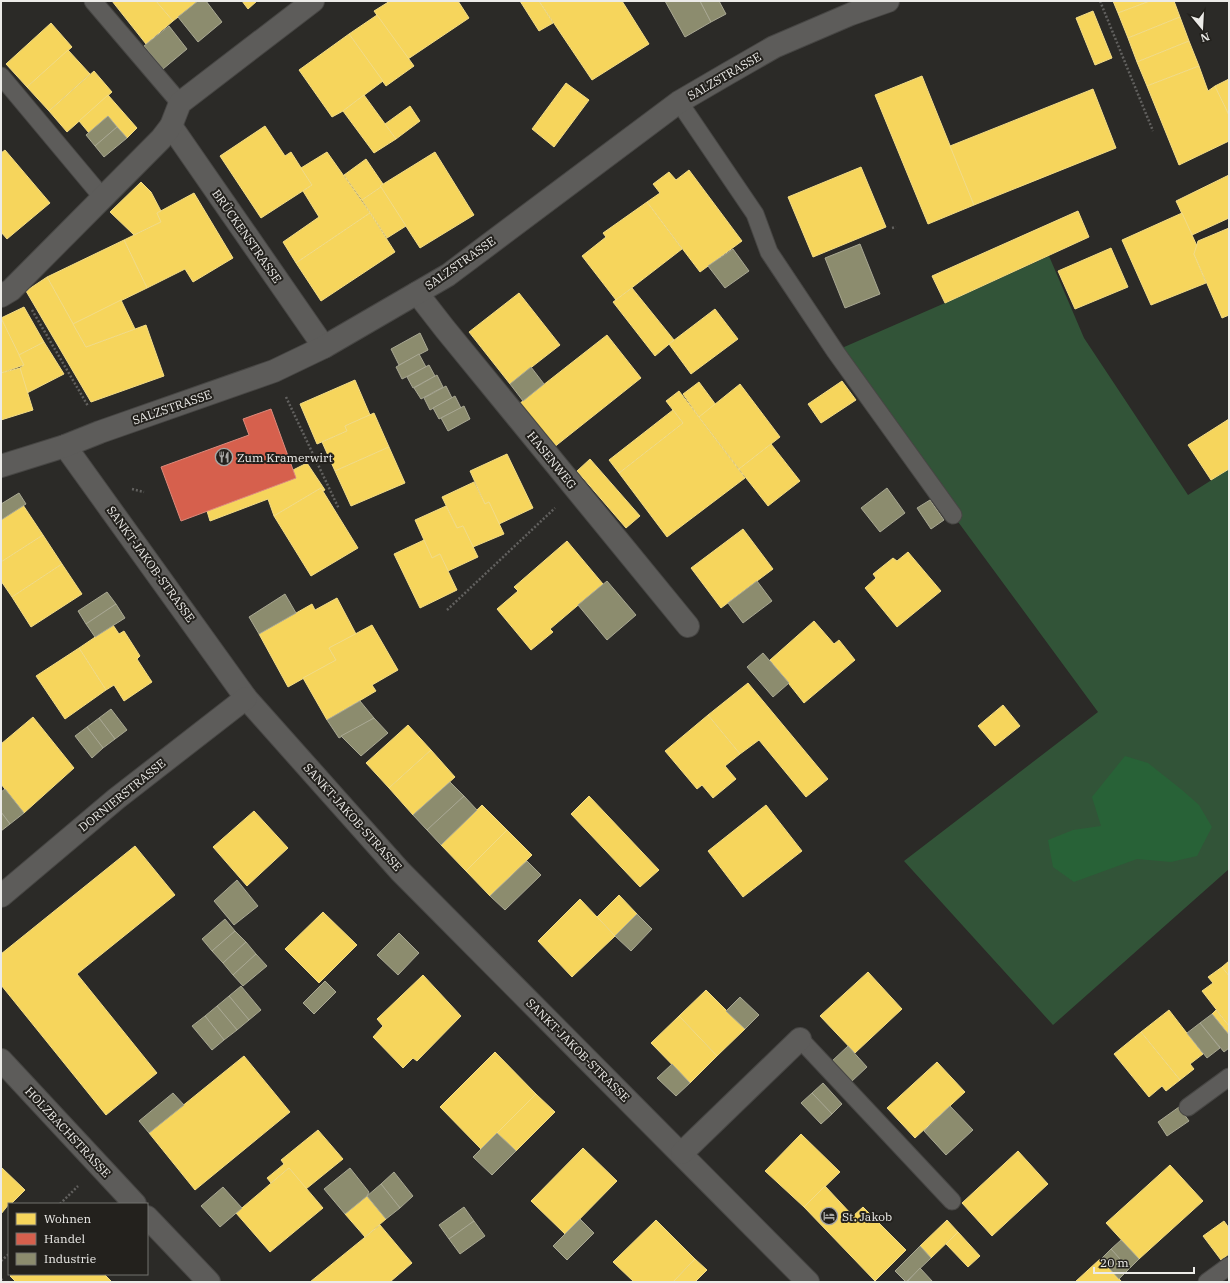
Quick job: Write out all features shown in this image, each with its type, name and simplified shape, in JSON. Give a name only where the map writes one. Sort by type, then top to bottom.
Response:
[{"type":"street","points":[[7,287],[102,198],[161,139],[171,126],[180,103],[313,1]]},
{"type":"street","name":"SALZSTRASSE","points":[[1,466],[65,446],[100,432],[274,372],[324,346],[448,275],[679,102],[774,47],[851,14],[888,1]]},
{"type":"street","name":"BRÜCKENSTRASSE","points":[[171,126],[324,346]]},
{"type":"street","name":"HASENWEG","points":[[417,293],[444,329],[688,626]]},
{"type":"street","name":"SANKT-JAKOB-STRASSE","points":[[65,446],[246,698],[400,871],[682,1153],[808,1282]]},
{"type":"street","name":"DORNIERSTRASSE","points":[[1,896],[116,799],[246,698]]},
{"type":"street","points":[[682,1153],[800,1039]]},
{"type":"street","name":"HOLZBACHSTRASSE","points":[[1,1060],[134,1203]]},
{"type":"street","points":[[148,1218],[209,1282]]},
{"type":"lane","points":[[93,1],[180,103]]},
{"type":"lane","points":[[1,76],[102,198]]},
{"type":"lane","points":[[679,102],[755,214],[769,252],[835,351],[953,515]]},
{"type":"lane","points":[[800,1039],[952,1201]]},
{"type":"lane","points":[[1188,1107],[1229,1077]]},
{"type":"lane","points":[[1208,1282],[1229,1266]]},
{"type":"path","points":[[1100,1],[1153,130]]},
{"type":"path","points":[[7,287],[89,408],[100,432]]},
{"type":"path","points":[[274,372],[340,509]]},
{"type":"path","points":[[447,610],[576,488]]},
{"type":"path","points":[[130,489],[144,492]]},
{"type":"path","points":[[1,1279],[4,1282]]},
{"type":"green space","points":[[1049,256],[1084,338],[1188,495],[1229,469],[1229,869],[1053,1025],[904,861],[1098,712],[835,351]]},
{"type":"green space","points":[[1125,756],[1148,763],[1182,790],[1199,805],[1212,827],[1197,856],[1171,862],[1137,859],[1074,882],[1053,867],[1048,840],[1073,830],[1101,826],[1092,797]]},
{"type":"building: Wohnen","points":[[112,1],[156,1],[173,21],[146,44]]},
{"type":"building: Wohnen","points":[[156,1],[197,1],[197,2],[173,21]]},
{"type":"building: Wohnen","points":[[242,1],[257,1],[248,9]]},
{"type":"building: Wohnen","points":[[390,1],[458,1],[469,18],[408,59],[374,11]]},
{"type":"building: Wohnen","points":[[520,1],[539,1],[553,23],[539,31]]},
{"type":"building: Wohnen","points":[[539,1],[622,1],[649,44],[592,80]]},
{"type":"building: Wohnen","points":[[1113,1],[1150,1],[1118,13]]},
{"type":"building: Wohnen","points":[[1150,1],[1174,1],[1180,17],[1128,38],[1118,13]]},
{"type":"building: Wohnen","points":[[1093,11],[1112,58],[1095,65],[1076,18]]},
{"type":"building: Wohnen","points":[[377,15],[414,66],[386,86],[349,34]]},
{"type":"building: Wohnen","points":[[1180,17],[1189,41],[1137,62],[1128,38]]},
{"type":"building: Wohnen","points":[[51,23],[72,47],[27,87],[6,64]]},
{"type":"building: Wohnen","points":[[349,34],[383,81],[343,111],[332,117],[299,70]]},
{"type":"building: Wohnen","points":[[1189,41],[1199,66],[1147,86],[1137,62]]},
{"type":"building: Wohnen","points":[[68,50],[90,74],[49,111],[27,87]]},
{"type":"building: Wohnen","points":[[1199,66],[1208,91],[1215,86],[1229,115],[1229,141],[1179,165],[1147,86]]},
{"type":"building: Wohnen","points":[[94,71],[112,92],[67,132],[49,111]]},
{"type":"building: Wohnen","points":[[922,76],[974,205],[928,224],[875,95]]},
{"type":"building: Wohnen","points":[[1229,79],[1229,115],[1215,86]]},
{"type":"building: Wohnen","points":[[566,83],[589,100],[554,147],[532,129]]},
{"type":"building: Wohnen","points":[[1093,89],[1116,148],[974,205],[950,146]]},
{"type":"building: Wohnen","points":[[108,95],[137,128],[127,138],[108,116],[89,133],[79,121]]},
{"type":"building: Wohnen","points":[[364,95],[396,139],[374,153],[343,111]]},
{"type":"building: Wohnen","points":[[410,106],[420,121],[396,139],[385,124]]},
{"type":"building: Wohnen","points":[[265,126],[285,156],[291,152],[312,185],[261,218],[220,156]]},
{"type":"building: Wohnen","points":[[5,150],[50,203],[7,239],[1,232],[1,153]]},
{"type":"building: Wohnen","points":[[327,152],[370,213],[296,263],[283,242],[319,217],[303,191],[312,185],[301,168]]},
{"type":"building: Wohnen","points":[[435,152],[474,215],[420,248],[380,186]]},
{"type":"building: Wohnen","points":[[366,159],[383,184],[362,200],[344,175]]},
{"type":"building: Wohnen","points":[[861,167],[886,227],[813,257],[788,197]]},
{"type":"building: Wohnen","points":[[689,170],[742,241],[700,272],[647,202],[660,193],[653,184],[669,172],[676,180]]},
{"type":"building: Wohnen","points":[[1229,175],[1229,218],[1192,235],[1176,201]]},
{"type":"building: Wohnen","points":[[141,182],[151,192],[161,211],[157,213],[161,222],[134,235],[110,212]]},
{"type":"building: Wohnen","points":[[381,187],[406,226],[387,238],[362,200]]},
{"type":"building: Wohnen","points":[[194,193],[233,258],[193,282],[185,269],[147,288],[124,240],[161,222],[157,213]]},
{"type":"building: Wohnen","points":[[647,202],[682,249],[616,300],[582,256],[606,237],[603,233]]},
{"type":"building: Wohnen","points":[[1078,211],[1089,237],[945,303],[932,276]]},
{"type":"building: Wohnen","points":[[370,213],[395,252],[321,301],[296,263]]},
{"type":"building: Wohnen","points":[[1182,213],[1197,246],[1194,254],[1206,283],[1151,305],[1122,240]]},
{"type":"building: Wohnen","points":[[1229,228],[1229,315],[1222,318],[1194,254],[1198,241]]},
{"type":"building: Wohnen","points":[[124,240],[147,288],[73,324],[47,277]]},
{"type":"building: Wohnen","points":[[1111,248],[1128,287],[1075,309],[1058,271]]},
{"type":"building: Wohnen","points":[[47,277],[86,347],[146,325],[164,376],[91,402],[26,291]]},
{"type":"building: Wohnen","points":[[632,288],[674,340],[655,356],[613,302]]},
{"type":"building: Wohnen","points":[[519,293],[560,345],[510,384],[469,332]]},
{"type":"building: Wohnen","points":[[121,300],[135,329],[86,347],[73,324]]},
{"type":"building: Wohnen","points":[[24,307],[44,342],[19,355],[1,318]]},
{"type":"building: Wohnen","points":[[715,309],[738,339],[691,374],[669,344]]},
{"type":"building: Wohnen","points":[[1,318],[24,365],[1,373]]},
{"type":"building: Wohnen","points":[[607,335],[641,378],[553,448],[519,404]]},
{"type":"building: Wohnen","points":[[44,342],[64,374],[27,393],[20,368],[24,365],[19,355]]},
{"type":"building: Wohnen","points":[[20,368],[33,410],[1,420],[1,373]]},
{"type":"building: Wohnen","points":[[355,380],[370,415],[345,426],[347,431],[317,444],[300,404]]},
{"type":"building: Wohnen","points":[[842,381],[856,400],[821,423],[808,404]]},
{"type":"building: Wohnen","points":[[699,382],[716,405],[699,417],[683,394]]},
{"type":"building: Wohnen","points":[[740,384],[780,437],[739,469],[699,417]]},
{"type":"building: Wohnen","points":[[679,391],[745,478],[667,537],[619,473],[683,423],[666,401]]},
{"type":"building: Wohnen","points":[[673,410],[683,423],[619,473],[609,460]]},
{"type":"building: Wohnen","points":[[374,413],[389,447],[335,471],[322,442],[347,431],[345,426]]},
{"type":"building: Wohnen","points":[[1229,419],[1229,469],[1211,480],[1188,445]]},
{"type":"building: Wohnen","points":[[771,444],[800,481],[768,506],[739,469]]},
{"type":"building: Wohnen","points":[[389,447],[405,483],[351,506],[335,471]]},
{"type":"building: Wohnen","points":[[507,454],[533,508],[499,524],[489,502],[485,504],[470,471]]},
{"type":"building: Wohnen","points":[[590,459],[640,516],[626,528],[577,471]]},
{"type":"building: Wohnen","points":[[307,463],[325,490],[323,491],[321,488],[274,516],[268,499],[210,521],[207,511],[296,478],[293,470]]},
{"type":"building: Wohnen","points":[[474,482],[485,504],[489,502],[504,534],[473,547],[463,526],[457,528],[442,497]]},
{"type":"building: Wohnen","points":[[321,488],[358,548],[311,576],[274,516]]},
{"type":"building: Wohnen","points":[[23,505],[43,535],[1,562],[1,520]]},
{"type":"building: Wohnen","points":[[446,506],[457,528],[463,526],[478,557],[448,571],[440,554],[432,558],[415,520]]},
{"type":"building: Wohnen","points":[[743,529],[773,569],[721,608],[691,568]]},
{"type":"building: Wohnen","points":[[43,535],[62,564],[12,597],[1,581],[1,562]]},
{"type":"building: Wohnen","points":[[424,540],[432,558],[440,554],[457,590],[420,608],[394,554]]},
{"type":"building: Wohnen","points":[[567,541],[603,584],[550,629],[553,632],[531,650],[497,609],[518,591],[514,587]]},
{"type":"building: Wohnen","points":[[908,552],[941,591],[897,627],[865,588],[876,578],[873,574],[893,558],[897,561]]},
{"type":"building: Wohnen","points":[[62,564],[82,594],[31,627],[12,597]]},
{"type":"building: Wohnen","points":[[337,598],[356,634],[329,648],[336,660],[288,687],[259,634],[312,604],[315,610]]},
{"type":"building: Wohnen","points":[[814,621],[834,644],[839,640],[855,660],[804,703],[770,660]]},
{"type":"building: Wohnen","points":[[113,625],[119,634],[124,631],[140,656],[137,659],[152,682],[124,701],[114,685],[106,690],[79,648]]},
{"type":"building: Wohnen","points":[[372,625],[398,670],[372,685],[376,691],[327,720],[303,678],[336,660],[329,648]]},
{"type":"building: Wohnen","points":[[79,648],[106,690],[65,719],[36,676]]},
{"type":"building: Wohnen","points":[[748,683],[828,779],[806,797],[759,740],[740,754],[708,715]]},
{"type":"building: Wohnen","points":[[1003,705],[1020,726],[995,746],[978,726]]},
{"type":"building: Wohnen","points":[[708,715],[740,754],[725,766],[736,779],[713,798],[702,785],[697,789],[665,751]]},
{"type":"building: Wohnen","points":[[33,717],[74,768],[24,813],[1,784],[1,744]]},
{"type":"building: Wohnen","points":[[408,725],[431,750],[389,788],[366,763]]},
{"type":"building: Wohnen","points":[[431,750],[455,777],[413,815],[389,788]]},
{"type":"building: Wohnen","points":[[589,796],[659,870],[640,887],[571,814]]},
{"type":"building: Wohnen","points":[[482,805],[507,830],[466,871],[441,845]]},
{"type":"building: Wohnen","points":[[766,805],[802,851],[743,897],[708,851]]},
{"type":"building: Wohnen","points":[[254,811],[288,848],[247,886],[213,847]]},
{"type":"building: Wohnen","points":[[507,830],[532,855],[490,896],[466,871]]},
{"type":"building: Wohnen","points":[[135,846],[175,895],[77,974],[157,1073],[106,1115],[1,985],[1,954]]},
{"type":"building: Wohnen","points":[[619,895],[637,914],[615,936],[597,917]]},
{"type":"building: Wohnen","points":[[580,899],[615,936],[572,977],[538,941]]},
{"type":"building: Wohnen","points":[[323,912],[357,945],[319,983],[285,949]]},
{"type":"building: Wohnen","points":[[1229,961],[1229,976],[1222,967]]},
{"type":"building: Wohnen","points":[[1222,967],[1229,976],[1229,1026],[1202,991],[1213,983],[1208,977]]},
{"type":"building: Wohnen","points":[[868,972],[902,1009],[855,1053],[820,1016]]},
{"type":"building: Wohnen","points":[[423,975],[461,1016],[417,1061],[413,1058],[403,1068],[373,1037],[383,1026],[377,1019]]},
{"type":"building: Wohnen","points":[[706,990],[745,1029],[717,1056],[679,1016]]},
{"type":"building: Wohnen","points":[[1169,1010],[1203,1054],[1190,1064],[1194,1069],[1180,1080],[1141,1032]]},
{"type":"building: Wohnen","points":[[1216,1010],[1229,1026],[1229,1035],[1212,1014]]},
{"type":"building: Wohnen","points":[[679,1016],[717,1056],[690,1083],[651,1043]]},
{"type":"building: Wohnen","points":[[1141,1032],[1180,1080],[1166,1091],[1162,1086],[1149,1097],[1114,1054]]},
{"type":"building: Wohnen","points":[[495,1052],[536,1094],[481,1149],[440,1107]]},
{"type":"building: Wohnen","points":[[244,1056],[290,1112],[195,1190],[149,1133]]},
{"type":"building: Wohnen","points":[[937,1062],[965,1092],[915,1138],[887,1108]]},
{"type":"building: Wohnen","points":[[536,1094],[555,1112],[516,1151],[497,1133]]},
{"type":"building: Wohnen","points":[[318,1130],[343,1159],[306,1189],[289,1168],[271,1183],[267,1178],[284,1164],[281,1160]]},
{"type":"building: Wohnen","points":[[801,1134],[840,1172],[804,1207],[765,1171]]},
{"type":"building: Wohnen","points":[[583,1148],[617,1181],[565,1234],[531,1201]]},
{"type":"building: Wohnen","points":[[1018,1151],[1048,1184],[992,1236],[962,1203]]},
{"type":"building: Wohnen","points":[[1170,1165],[1203,1201],[1139,1259],[1106,1223]]},
{"type":"building: Wohnen","points":[[1,1167],[25,1190],[12,1203],[8,1203],[8,1205],[1,1214]]},
{"type":"building: Wohnen","points":[[289,1168],[323,1208],[270,1252],[236,1213]]},
{"type":"building: Wohnen","points":[[825,1186],[853,1216],[863,1207],[906,1250],[875,1281],[804,1207]]},
{"type":"building: Wohnen","points":[[367,1196],[386,1219],[365,1237],[345,1214]]},
{"type":"building: Wohnen","points":[[656,1220],[695,1259],[673,1282],[634,1282],[613,1262]]},
{"type":"building: Wohnen","points":[[947,1220],[958,1232],[931,1258],[920,1246]]},
{"type":"building: Wohnen","points":[[1224,1221],[1229,1228],[1229,1254],[1221,1260],[1203,1236]]},
{"type":"building: Wohnen","points":[[380,1225],[412,1263],[390,1282],[310,1282]]},
{"type":"building: Wohnen","points":[[958,1232],[980,1256],[968,1267],[946,1244]]},
{"type":"building: Wohnen","points":[[695,1259],[707,1270],[695,1282],[673,1282]]},
{"type":"building: Wohnen","points":[[1100,1259],[1122,1282],[1075,1282]]},
{"type":"building: Wohnen","points":[[105,1275],[112,1282],[16,1282],[10,1276]]},
{"type":"building: Handel","points":[[271,409],[296,478],[181,521],[161,467],[249,435],[243,419]]},
{"type":"building: Industrie","points":[[198,1],[206,1],[222,22],[198,42],[178,17]]},
{"type":"building: Industrie","points":[[665,1],[700,1],[711,22],[685,37]]},
{"type":"building: Industrie","points":[[700,1],[719,1],[726,14],[711,22]]},
{"type":"building: Industrie","points":[[169,26],[187,49],[163,69],[144,46]]},
{"type":"building: Industrie","points":[[108,116],[117,127],[95,146],[86,135]]},
{"type":"building: Industrie","points":[[117,127],[127,138],[104,157],[95,146]]},
{"type":"building: Industrie","points":[[860,244],[880,294],[845,308],[825,258]]},
{"type":"building: Industrie","points":[[733,249],[749,271],[725,288],[708,266]]},
{"type":"building: Industrie","points":[[420,333],[428,350],[399,365],[391,349]]},
{"type":"building: Industrie","points":[[419,354],[426,367],[402,379],[396,367]]},
{"type":"building: Industrie","points":[[429,365],[435,376],[413,388],[407,377]]},
{"type":"building: Industrie","points":[[531,367],[544,384],[523,401],[510,384]]},
{"type":"building: Industrie","points":[[437,375],[443,387],[421,399],[414,388]]},
{"type":"building: Industrie","points":[[446,386],[452,398],[430,410],[424,398]]},
{"type":"building: Industrie","points":[[455,396],[461,408],[439,419],[433,408]]},
{"type":"building: Industrie","points":[[464,406],[470,419],[448,431],[441,418]]},
{"type":"building: Industrie","points":[[887,488],[905,513],[880,532],[861,508]]},
{"type":"building: Industrie","points":[[19,493],[26,504],[1,520],[1,504]]},
{"type":"building: Industrie","points":[[930,500],[944,520],[931,529],[917,508]]},
{"type":"building: Industrie","points":[[607,581],[636,615],[607,640],[578,605]]},
{"type":"building: Industrie","points":[[757,581],[772,601],[743,623],[728,603]]},
{"type":"building: Industrie","points":[[107,592],[116,604],[86,624],[78,611]]},
{"type":"building: Industrie","points":[[285,594],[296,613],[259,634],[249,617]]},
{"type":"building: Industrie","points":[[116,604],[125,618],[95,637],[86,624]]},
{"type":"building: Industrie","points":[[763,653],[789,683],[773,697],[747,667]]},
{"type":"building: Industrie","points":[[360,701],[374,718],[339,738],[327,720]]},
{"type":"building: Industrie","points":[[111,709],[127,730],[115,739],[99,718]]},
{"type":"building: Industrie","points":[[99,718],[115,739],[103,748],[87,727]]},
{"type":"building: Industrie","points":[[374,718],[388,733],[361,756],[341,736]]},
{"type":"building: Industrie","points":[[87,727],[103,748],[92,758],[75,736]]},
{"type":"building: Industrie","points":[[450,782],[464,796],[427,830],[413,815]]},
{"type":"building: Industrie","points":[[5,789],[24,813],[10,824],[1,812],[1,792]]},
{"type":"building: Industrie","points":[[464,796],[477,810],[441,845],[427,830]]},
{"type":"building: Industrie","points":[[1,812],[10,824],[1,831]]},
{"type":"building: Industrie","points":[[527,861],[541,875],[505,910],[490,896]]},
{"type":"building: Industrie","points":[[237,880],[258,906],[234,925],[214,901]]},
{"type":"building: Industrie","points":[[637,914],[652,929],[631,951],[615,936]]},
{"type":"building: Industrie","points":[[225,919],[235,931],[212,951],[202,939]]},
{"type":"building: Industrie","points":[[235,931],[246,942],[223,963],[212,951]]},
{"type":"building: Industrie","points":[[399,933],[419,953],[398,975],[377,955]]},
{"type":"building: Industrie","points":[[246,942],[256,954],[233,975],[223,963]]},
{"type":"building: Industrie","points":[[256,954],[267,966],[243,986],[233,975]]},
{"type":"building: Industrie","points":[[325,981],[336,992],[314,1014],[303,1003]]},
{"type":"building: Industrie","points":[[241,986],[261,1010],[249,1020],[229,996]]},
{"type":"building: Industrie","points":[[229,996],[249,1020],[237,1030],[217,1006]]},
{"type":"building: Industrie","points":[[740,997],[759,1015],[745,1029],[726,1011]]},
{"type":"building: Industrie","points":[[217,1006],[237,1030],[224,1040],[205,1016]]},
{"type":"building: Industrie","points":[[1212,1014],[1229,1035],[1229,1048],[1224,1052],[1200,1023]]},
{"type":"building: Industrie","points":[[205,1016],[224,1040],[212,1050],[192,1026]]},
{"type":"building: Industrie","points":[[1200,1023],[1220,1048],[1207,1058],[1187,1033]]},
{"type":"building: Industrie","points":[[848,1046],[867,1067],[851,1082],[832,1061]]},
{"type":"building: Industrie","points":[[672,1064],[690,1083],[676,1096],[657,1078]]},
{"type":"building: Industrie","points":[[823,1083],[842,1104],[832,1114],[812,1093]]},
{"type":"building: Industrie","points":[[173,1093],[184,1105],[149,1133],[139,1121]]},
{"type":"building: Industrie","points":[[812,1093],[832,1114],[821,1124],[801,1103]]},
{"type":"building: Industrie","points":[[950,1106],[973,1130],[946,1155],[924,1131]]},
{"type":"building: Industrie","points":[[1179,1107],[1189,1121],[1167,1136],[1158,1122]]},
{"type":"building: Industrie","points":[[497,1133],[516,1151],[492,1175],[473,1157]]},
{"type":"building: Industrie","points":[[350,1168],[369,1192],[367,1196],[345,1214],[324,1189]]},
{"type":"building: Industrie","points":[[394,1172],[413,1196],[400,1208],[381,1184]]},
{"type":"building: Industrie","points":[[381,1184],[400,1208],[386,1219],[367,1196]]},
{"type":"building: Industrie","points":[[223,1187],[242,1208],[220,1227],[201,1206]]},
{"type":"building: Industrie","points":[[464,1207],[474,1221],[449,1239],[439,1225]]},
{"type":"building: Industrie","points":[[580,1219],[594,1233],[567,1260],[553,1246]]},
{"type":"building: Industrie","points":[[474,1221],[485,1236],[460,1254],[449,1239]]},
{"type":"building: Industrie","points":[[1121,1240],[1139,1259],[1129,1269],[1111,1249]]},
{"type":"building: Industrie","points":[[920,1246],[931,1258],[906,1282],[895,1271]]},
{"type":"building: Industrie","points":[[1111,1249],[1129,1269],[1119,1279],[1101,1259]]},
{"type":"building: Industrie","points":[[920,1268],[933,1282],[907,1282]]},
{"type":"place","name":"Zum Kramerwirt","points":[[224,457]]},
{"type":"place","name":"St. Jakob","points":[[829,1216]]}]
